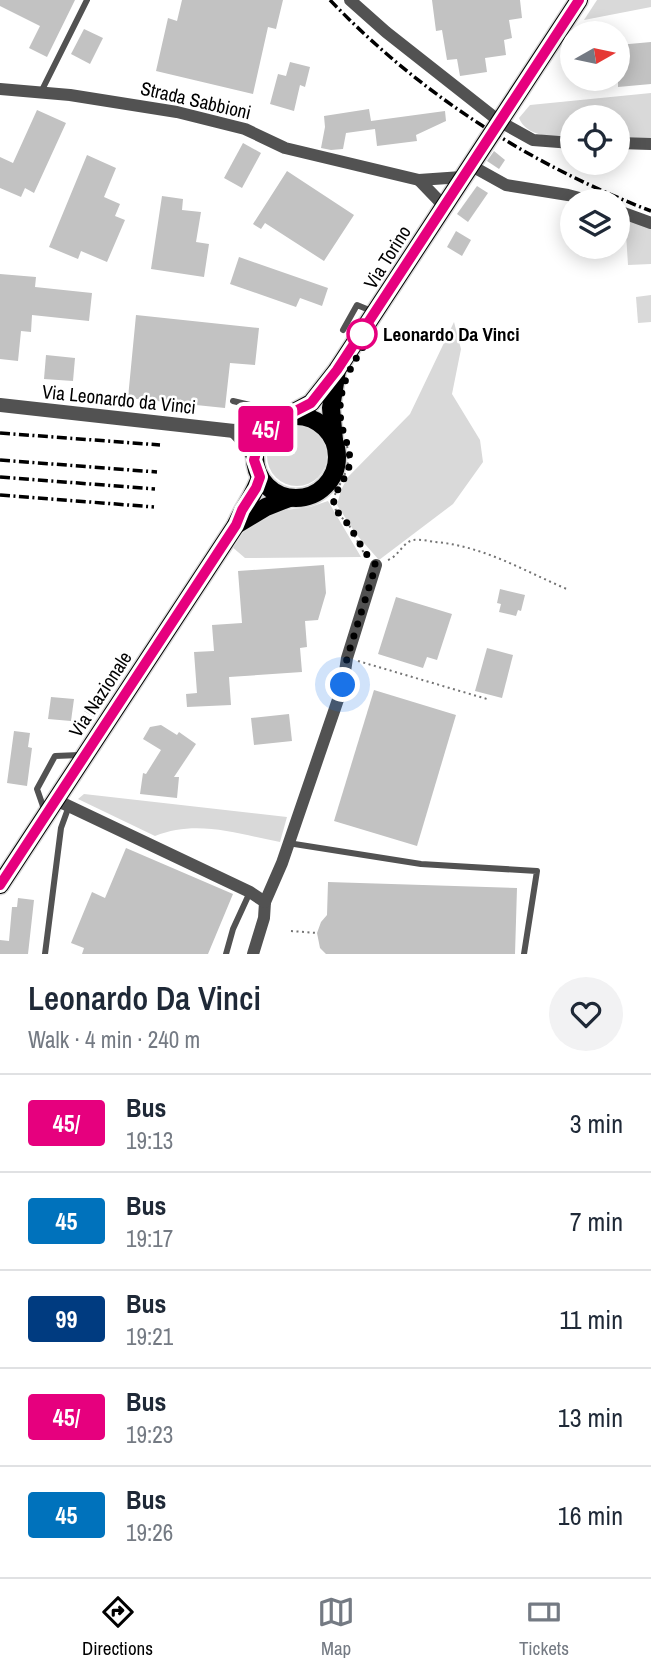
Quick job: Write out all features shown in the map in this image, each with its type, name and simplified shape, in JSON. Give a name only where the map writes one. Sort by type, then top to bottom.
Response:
[{"type":"main road","name":"Via Torino","points":[[279,420],[311,403],[337,370],[579,0]]},
{"type":"main road","name":"Via Torino","points":[[337,370],[331,408],[340,441]]},
{"type":"main road","points":[[301,416],[314,420],[340,441],[331,480],[310,496],[289,498],[269,489],[257,469],[260,437],[279,420],[301,416]]},
{"type":"main road","name":"Via Nazionale","points":[[0,886],[57,807],[85,755],[236,525],[256,488],[257,469]]},
{"type":"main road","name":"Via Nazionale","points":[[236,525],[265,507],[289,498]]},
{"type":"street","points":[[350,0],[386,32],[499,121],[533,139],[560,142]]},
{"type":"street","name":"Strada Sabbioni","points":[[0,89],[177,112],[245,130],[285,148],[419,180],[466,171]]},
{"type":"street","points":[[630,143],[651,144]]},
{"type":"street","points":[[466,171],[506,185],[560,194]]},
{"type":"street","points":[[419,180],[444,206]]},
{"type":"street","points":[[630,215],[651,223]]},
{"type":"street","name":"Via Leonardo da Vinci","points":[[0,405],[234,432],[279,420]]},
{"type":"street","points":[[234,432],[246,444],[257,469]]},
{"type":"street","points":[[253,954],[264,918],[265,902],[275,883],[343,685],[347,658],[376,565]]},
{"type":"street","points":[[57,807],[250,892],[265,902]]},
{"type":"lane","points":[[41,93],[87,0]]},
{"type":"lane","points":[[343,330],[357,305],[376,312]]},
{"type":"lane","points":[[233,401],[250,405],[249,428]]},
{"type":"lane","points":[[45,954],[61,828],[57,807],[37,789],[55,756],[85,755]]},
{"type":"lane","points":[[288,844],[421,864],[537,871],[524,954]]},
{"type":"lane","points":[[226,954],[233,929],[250,892]]},
{"type":"path","points":[[340,441],[350,462],[334,504],[340,517],[349,524],[365,555],[376,565],[395,558],[405,544],[414,540],[460,544],[486,552],[569,590]]},
{"type":"path","points":[[347,658],[487,699]]},
{"type":"path","points":[[291,931],[317,933]]},
{"type":"shaded area","points":[[597,0],[651,0],[651,7],[584,20]]},
{"type":"shaded area","points":[[651,93],[651,141],[630,140],[630,105],[560,105],[560,138],[534,133],[523,124],[519,118],[530,105]]},
{"type":"shaded area","points":[[630,220],[651,229],[651,264],[628,265]]},
{"type":"shaded area","points":[[651,295],[651,322],[638,323],[636,297]]},
{"type":"shaded area","points":[[454,322],[461,349],[452,394],[480,440],[483,462],[453,504],[379,560],[356,534],[337,505],[341,490],[348,477],[410,414]]},
{"type":"shaded area","points":[[297,426],[318,435],[327,456],[318,477],[297,486],[276,477],[267,456],[276,435]]},
{"type":"shaded area","points":[[328,501],[361,557],[245,558],[231,546],[241,532],[269,512],[310,507]]},
{"type":"shaded area","points":[[84,794],[287,817],[280,842],[202,828],[171,831],[155,836],[78,799]]},
{"type":"building","points":[[0,0],[75,0],[47,57],[29,48],[40,26],[0,6]]},
{"type":"building","points":[[182,0],[283,0],[276,29],[268,27],[253,94],[156,71],[168,18],[177,21]]},
{"type":"building","points":[[432,0],[520,0],[522,18],[509,20],[512,38],[504,40],[506,55],[485,58],[487,72],[460,76],[457,59],[447,60],[442,30],[436,31]]},
{"type":"building","points":[[84,29],[103,38],[90,64],[71,54]]},
{"type":"building","points":[[651,42],[651,84],[630,86],[630,44]]},
{"type":"building","points":[[290,62],[310,67],[305,87],[300,85],[294,111],[270,104],[278,74],[286,76]]},
{"type":"building","points":[[369,109],[371,121],[445,111],[446,121],[416,135],[417,141],[377,146],[375,129],[346,133],[343,149],[321,148],[324,116]]},
{"type":"building","points":[[37,110],[66,123],[34,193],[25,188],[21,197],[0,188],[0,157],[13,163]]},
{"type":"building","points":[[243,143],[261,153],[242,188],[224,178]]},
{"type":"building","points":[[494,151],[505,160],[499,169],[487,161]]},
{"type":"building","points":[[87,155],[116,168],[104,197],[120,204],[115,216],[125,220],[107,262],[81,251],[78,259],[49,247]]},
{"type":"building","points":[[287,171],[354,215],[324,261],[265,223],[261,229],[253,224]]},
{"type":"building","points":[[477,186],[488,193],[468,222],[457,214]]},
{"type":"building","points":[[162,196],[183,199],[182,210],[201,212],[196,242],[209,244],[204,277],[151,269]]},
{"type":"building","points":[[456,231],[471,240],[462,256],[447,247]]},
{"type":"building","points":[[239,257],[328,288],[322,306],[300,298],[296,307],[230,284]]},
{"type":"building","points":[[0,274],[36,277],[35,287],[92,293],[89,321],[32,315],[31,332],[21,331],[18,361],[0,359]]},
{"type":"building","points":[[136,315],[259,328],[255,365],[230,363],[225,408],[128,398]]},
{"type":"building","points":[[46,355],[75,358],[73,381],[44,379]]},
{"type":"building","points":[[324,565],[326,593],[318,620],[305,621],[307,647],[300,648],[302,672],[229,677],[231,705],[187,707],[186,694],[197,693],[194,652],[214,651],[212,625],[242,623],[238,571]]},
{"type":"building","points":[[500,589],[525,595],[521,611],[518,610],[516,616],[499,612],[501,604],[497,603]]},
{"type":"building","points":[[396,597],[452,614],[437,660],[427,657],[423,668],[378,654]]},
{"type":"building","points":[[487,648],[513,655],[502,698],[475,691]]},
{"type":"building","points":[[374,690],[456,715],[417,846],[334,821]]},
{"type":"building","points":[[96,692],[106,698],[94,717],[84,711]]},
{"type":"building","points":[[51,697],[74,699],[71,721],[48,719]]},
{"type":"building","points":[[289,714],[292,741],[254,745],[251,718]]},
{"type":"building","points":[[161,725],[177,735],[179,732],[196,744],[174,777],[179,777],[177,798],[140,794],[143,773],[146,774],[161,750],[143,739],[150,727]]},
{"type":"building","points":[[14,731],[30,733],[28,747],[32,748],[27,786],[7,783]]},
{"type":"building","points":[[126,848],[233,894],[208,954],[82,954],[84,948],[71,943],[92,892],[105,898]]},
{"type":"building","points":[[328,882],[517,888],[515,954],[326,954],[320,948],[317,933],[327,915]]},
{"type":"building","points":[[18,898],[34,900],[28,954],[0,954],[0,940],[9,941],[12,907],[17,907]]},
{"type":"railway","points":[[330,0],[401,66],[479,124],[562,172],[651,211]]},
{"type":"railway","points":[[0,433],[160,445]]},
{"type":"railway","points":[[0,460],[157,472]]},
{"type":"railway","points":[[0,477],[155,489]]},
{"type":"railway","points":[[0,495],[154,507]]},
{"type":"bus line","name":"45/","points":[[0,885],[236,525],[260,477],[254,460],[256,445],[264,430],[311,403],[337,370],[579,0]]},
{"type":"place","name":"Leonardo Da Vinci","points":[[362,334]]},
{"type":"route","points":[[343,685],[347,658],[376,565],[365,555],[349,524],[340,517],[334,504],[350,462],[342,426],[340,395],[350,368],[369,337],[369,331],[366,328],[362,334]]}]
